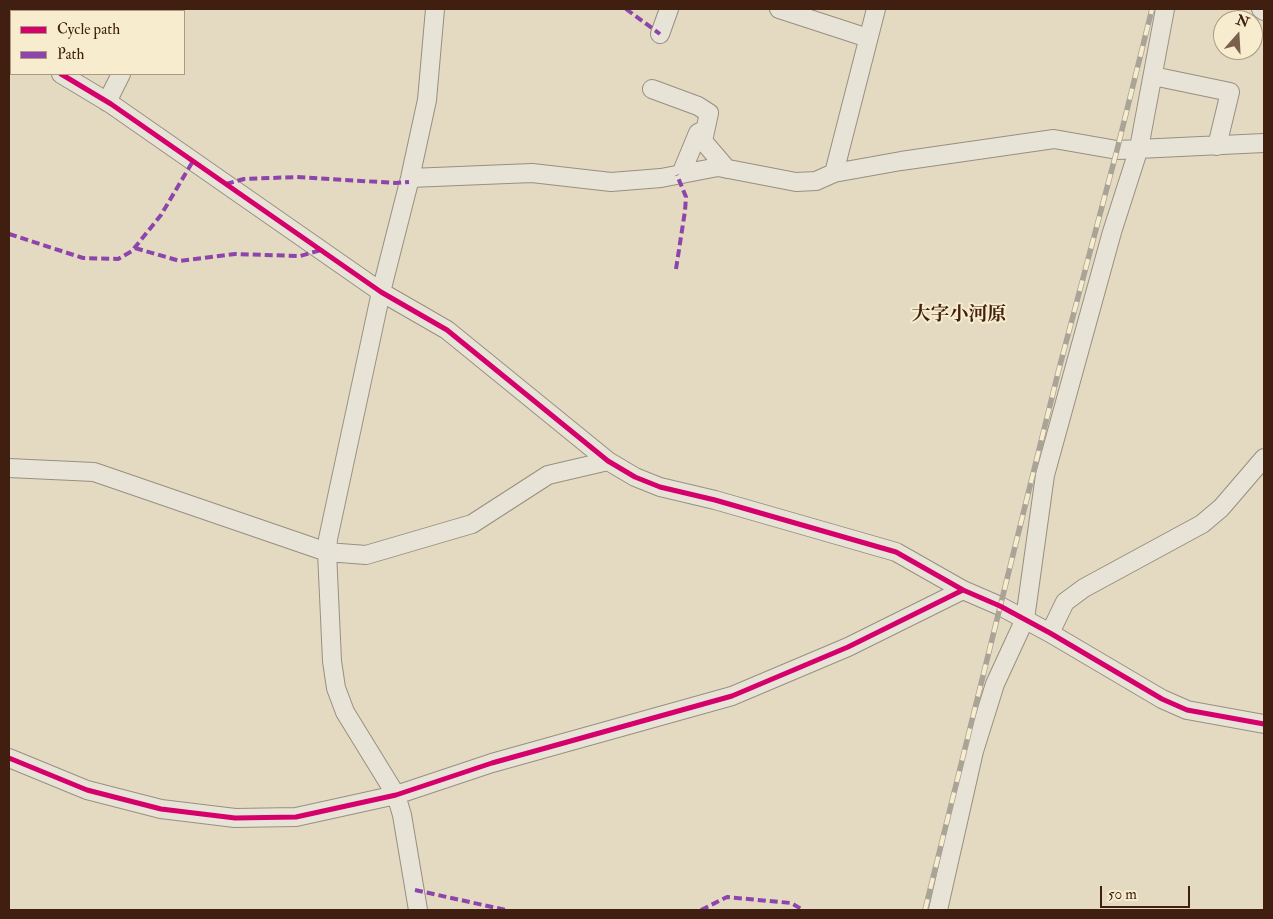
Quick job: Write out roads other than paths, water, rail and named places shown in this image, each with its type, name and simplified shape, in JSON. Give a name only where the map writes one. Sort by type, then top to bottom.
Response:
[{"type":"street","points":[[418,910],[402,815],[396,795],[345,712],[336,688],[332,661],[327,552],[328,539],[380,292],[410,178],[427,100],[435,9]]},
{"type":"street","points":[[660,34],[669,9]]},
{"type":"street","points":[[779,9],[868,38]]},
{"type":"street","points":[[834,173],[876,9]]},
{"type":"street","points":[[938,910],[974,751],[995,684],[1024,619],[1045,474],[1112,232],[1140,148],[1165,9]]},
{"type":"street","points":[[63,75],[107,102],[380,292],[447,330],[608,460],[647,483],[715,500],[896,552],[963,590],[1050,633],[1162,699],[1187,710],[1264,724]]},
{"type":"street","points":[[107,102],[120,75]]},
{"type":"street","points":[[1153,76],[1230,92],[1217,146]]},
{"type":"street","points":[[652,89],[698,106],[709,113],[703,141],[727,169]]},
{"type":"street","points":[[681,174],[698,133],[704,130]]},
{"type":"street","points":[[410,178],[532,173],[610,182],[718,168],[796,182],[816,181],[834,173],[1054,139],[1117,150],[1264,144]]},
{"type":"street","points":[[1050,633],[1065,602],[1084,588],[1202,524],[1221,508],[1264,458]]},
{"type":"street","points":[[9,468],[94,472],[327,552],[366,555],[472,524],[548,475],[608,460]]},
{"type":"street","points":[[9,758],[96,792],[161,809],[235,818],[296,817],[396,795],[492,763],[732,696],[848,647],[963,590]]},
{"type":"railway","points":[[925,910],[1059,369],[1152,9]]},
{"type":"district","name":"大字小河原","points":[[959,316]]}]
